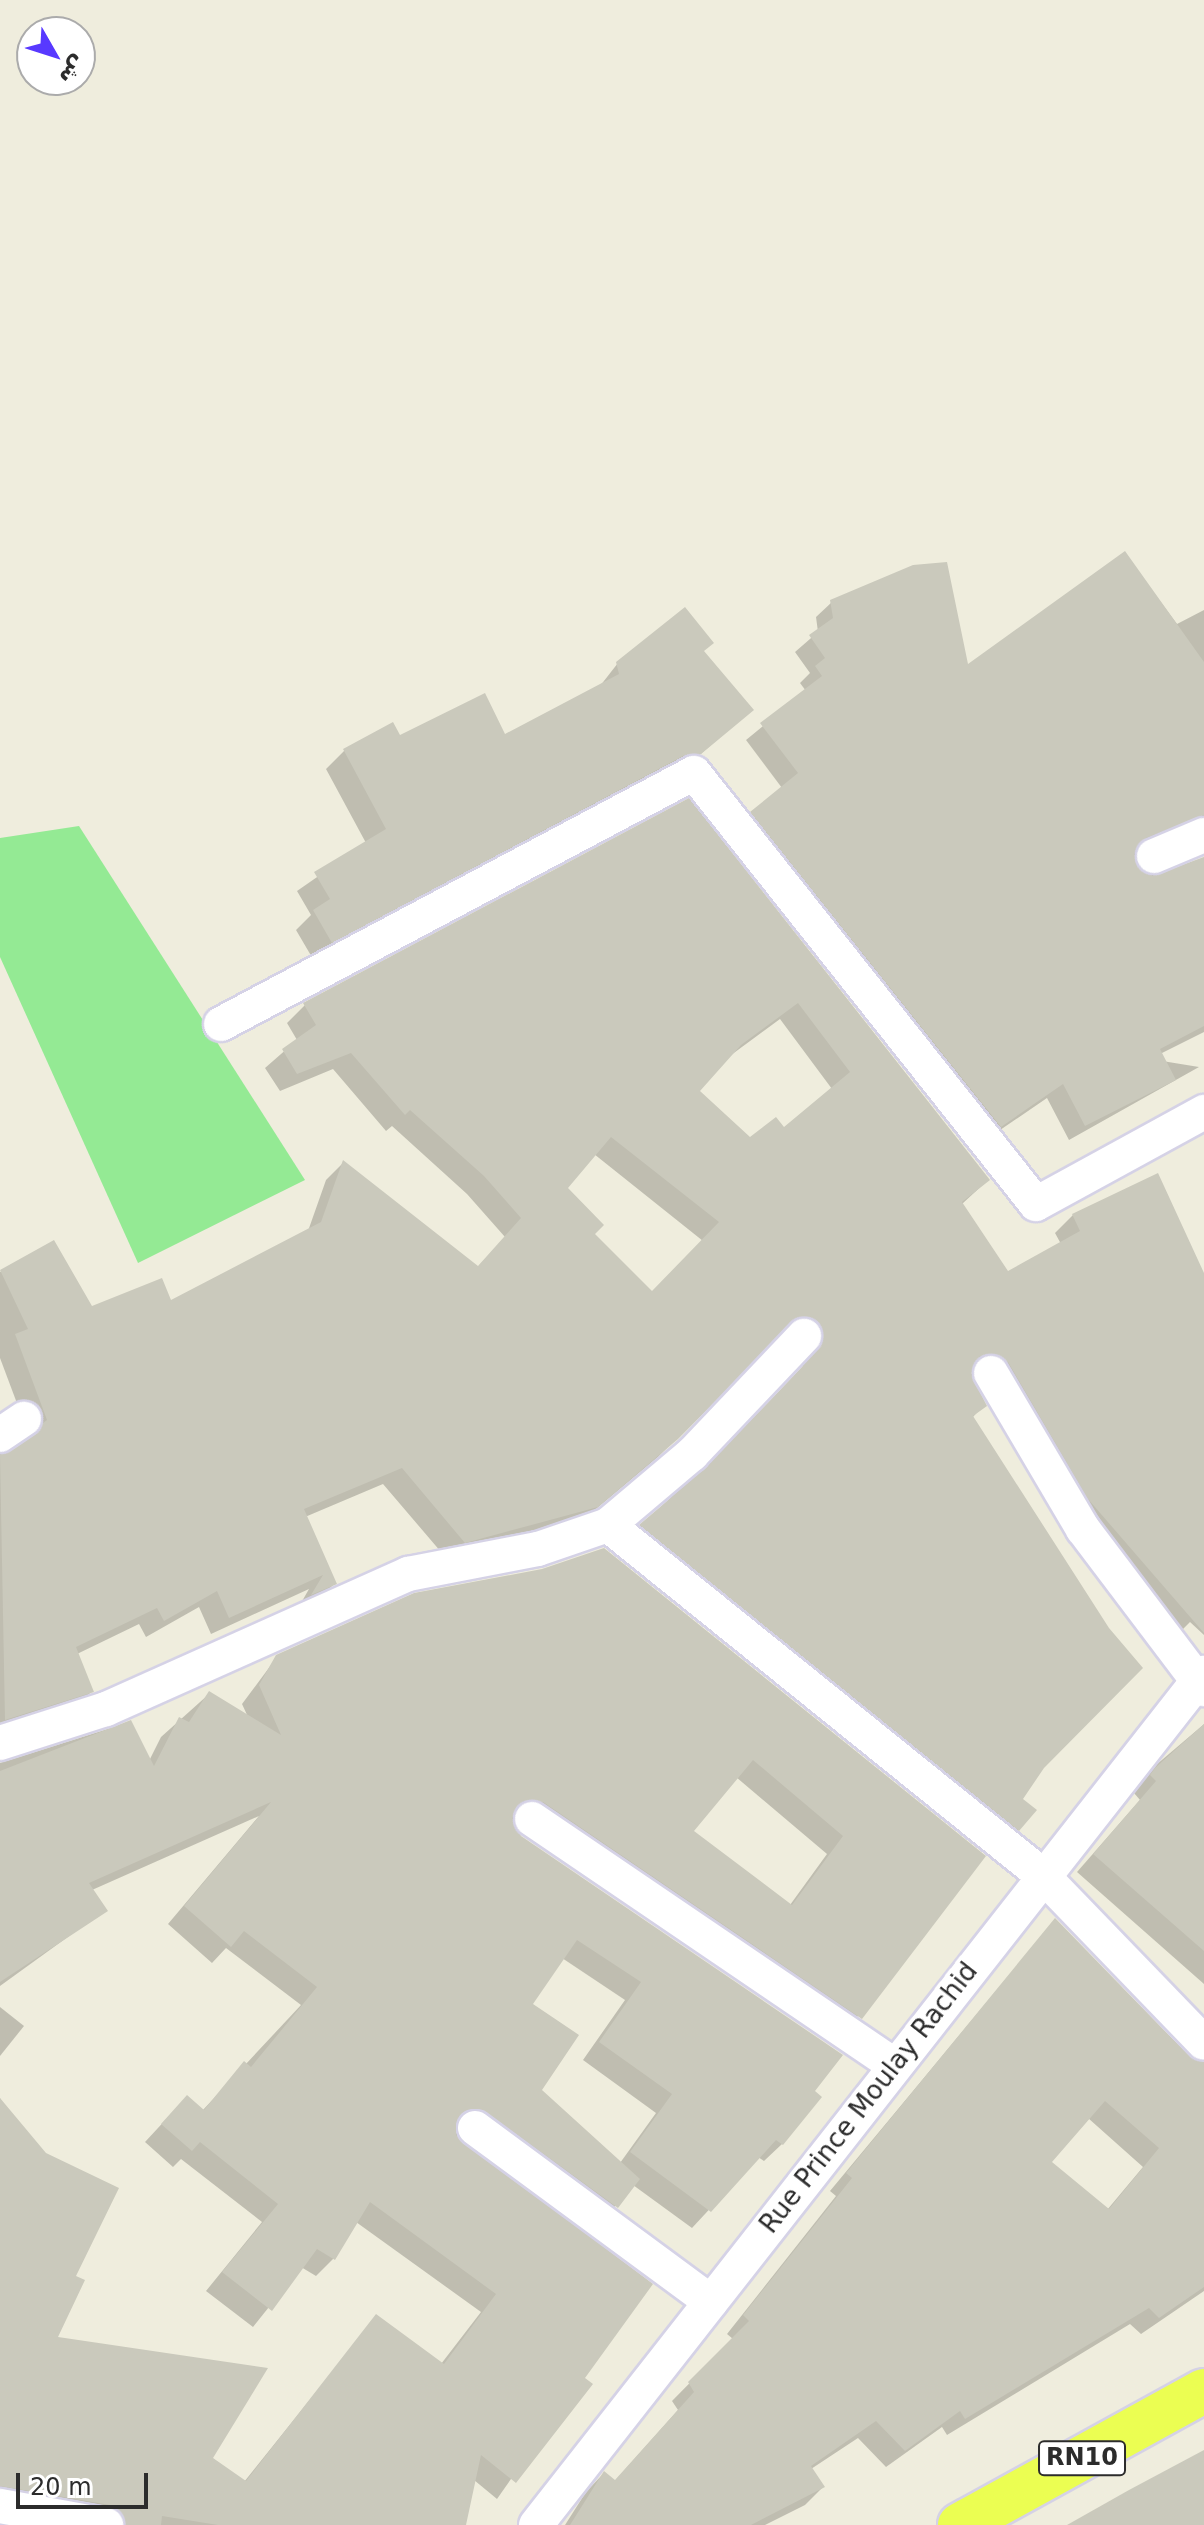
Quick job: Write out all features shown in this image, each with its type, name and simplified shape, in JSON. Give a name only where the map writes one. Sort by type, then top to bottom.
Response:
[{"type":"main road","name":"RN10","points":[[960,2525],[1204,2391]]},
{"type":"street","points":[[221,1024],[694,773],[1036,1204],[1204,1112]]},
{"type":"street","points":[[1154,856],[1204,835]]},
{"type":"street","points":[[0,1743],[106,1709],[408,1574],[538,1549],[608,1525],[692,1454],[804,1336]]},
{"type":"street","points":[[991,1373],[1083,1529],[1201,1681]]},
{"type":"street","points":[[608,1525],[1042,1875],[1204,2043]]},
{"type":"street","name":"Rue Prince Moulay Rachid","points":[[536,2525],[1042,1875],[1201,1681]]},
{"type":"street","points":[[532,1819],[894,2065]]},
{"type":"street","points":[[475,2128],[711,2302]]},
{"type":"street","points":[[0,2506],[106,2525]]},
{"type":"green space","points":[[79,826],[305,1180],[138,1263],[0,957],[0,838]]},
{"type":"building","points":[[1125,551],[1204,662],[1204,815],[1146,838],[1134,854],[1152,876],[1204,857],[1204,1026],[1160,1049],[1176,1080],[1085,1126],[1063,1084],[1001,1127],[750,812],[798,773],[760,723],[822,676],[815,666],[825,658],[809,635],[833,618],[830,600],[913,565],[947,562],[968,664]]},
{"type":"building","points":[[685,607],[714,643],[704,651],[754,710],[701,754],[685,755],[332,943],[313,910],[330,899],[314,872],[386,829],[343,749],[393,722],[400,735],[485,693],[505,734],[619,674],[616,662]]},
{"type":"building","points":[[689,798],[990,1180],[962,1202],[1008,1271],[1080,1231],[1072,1214],[1158,1173],[1204,1273],[1204,1633],[1088,1499],[1008,1362],[980,1356],[971,1374],[987,1406],[973,1416],[1109,1628],[1143,1668],[1044,1768],[1023,1799],[1037,1810],[1019,1831],[639,1525],[706,1468],[818,1350],[823,1330],[799,1317],[678,1439],[598,1507],[465,1543],[402,1468],[304,1509],[337,1584],[311,1595],[323,1575],[229,1618],[217,1591],[164,1621],[157,1608],[76,1647],[94,1692],[5,1720],[0,1455],[47,1420],[15,1334],[28,1329],[0,1270],[54,1240],[92,1306],[162,1278],[171,1300],[321,1222],[343,1160],[478,1266],[521,1218],[484,1176],[410,1110],[405,1115],[351,1053],[297,1074],[282,1049],[316,1025],[303,1003]],"holes":[[[798,1003],[850,1072],[784,1127],[776,1117],[750,1137],[700,1091],[741,1045]],[[611,1137],[719,1222],[652,1291],[595,1234],[604,1225],[568,1188]]]},
{"type":"building","points":[[604,1548],[986,1856],[862,2019],[543,1802],[523,1801],[512,1818],[521,1836],[843,2055],[815,2091],[822,2097],[783,2145],[776,2140],[711,2212],[630,2152],[672,2094],[599,2042],[641,1982],[577,1940],[533,2004],[579,2035],[542,2090],[640,2179],[618,2208],[486,2112],[459,2116],[456,2135],[653,2284],[585,2378],[593,2384],[516,2483],[481,2455],[466,2525],[218,2525],[162,2516],[161,2525],[126,2525],[110,2505],[0,2486],[0,2098],[46,2153],[119,2188],[76,2276],[85,2280],[58,2337],[268,2368],[213,2458],[246,2481],[376,2314],[444,2364],[496,2294],[370,2202],[335,2260],[317,2249],[272,2311],[222,2272],[278,2204],[200,2142],[192,2151],[161,2124],[187,2095],[204,2110],[244,2061],[251,2067],[317,1987],[244,1931],[231,1947],[184,1906],[271,1802],[89,1883],[108,1911],[0,1982],[0,1771],[131,1720],[154,1766],[179,1717],[189,1722],[209,1691],[281,1735],[259,1685],[276,1655],[414,1593],[542,1569]],"holes":[[[753,1760],[843,1836],[792,1905],[694,1831]]]},
{"type":"building","points":[[1204,1724],[1204,1951],[1093,1854],[1156,1781],[1150,1775],[1155,1768]]},
{"type":"building","points":[[1055,1918],[1190,2057],[1204,2062],[1204,2287],[1159,2318],[1149,2308],[965,2419],[960,2411],[905,2451],[876,2421],[811,2466],[825,2487],[751,2525],[570,2525],[604,2471],[615,2480],[694,2392],[688,2382],[749,2321],[743,2315],[852,2178],[846,2173]],"holes":[[[1105,2101],[1159,2148],[1109,2209],[1052,2162]]]},
{"type":"building","points":[[1204,2450],[1204,2525],[1067,2525],[1129,2490]]}]
